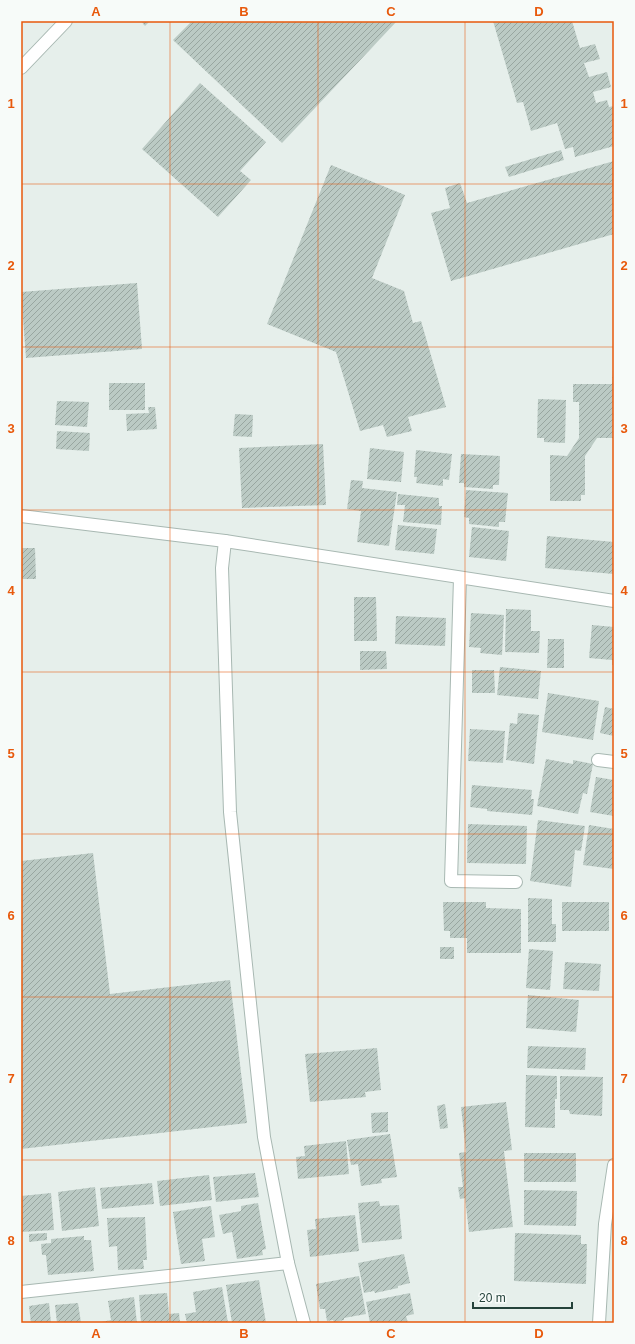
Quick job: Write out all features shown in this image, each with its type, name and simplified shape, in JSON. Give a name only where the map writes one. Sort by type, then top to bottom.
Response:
[{"type":"street","points":[[21,68],[66,21]]},
{"type":"street","points":[[21,516],[225,541],[614,601]]},
{"type":"street","points":[[225,541],[222,568],[230,812],[264,1137],[288,1263],[304,1323]]},
{"type":"street","points":[[460,578],[451,881],[516,882]]},
{"type":"street","points":[[598,760],[614,762]]},
{"type":"street","points":[[599,1323],[610,1224],[614,1165]]},
{"type":"street","points":[[21,1292],[288,1263]]},
{"type":"building","points":[[141,21],[150,21],[145,26]]},
{"type":"building","points":[[192,21],[397,21],[282,143],[173,40]]},
{"type":"building","points":[[493,21],[572,21],[580,48],[595,44],[600,59],[584,63],[589,77],[607,72],[611,87],[593,92],[596,103],[607,100],[609,107],[614,106],[614,146],[575,157],[573,147],[565,149],[557,123],[531,131],[523,102],[517,103]]},
{"type":"building","points":[[200,83],[266,142],[240,171],[251,180],[218,217],[142,149]]},
{"type":"building","points":[[561,150],[564,160],[509,177],[505,167]]},
{"type":"building","points":[[614,161],[614,234],[451,281],[431,213],[450,208],[445,188],[460,183],[467,203]]},
{"type":"building","points":[[331,165],[405,195],[372,278],[404,291],[413,323],[421,321],[446,407],[408,417],[412,431],[387,437],[383,425],[360,431],[336,352],[267,324]]},
{"type":"building","points":[[137,283],[142,349],[26,358],[21,292]]},
{"type":"building","points":[[613,369],[614,438],[597,438],[585,456],[585,495],[581,495],[581,501],[550,501],[550,455],[567,456],[579,438],[579,402],[573,402],[573,384],[612,384]]},
{"type":"building","points":[[109,383],[145,383],[145,410],[109,410]]},
{"type":"building","points":[[538,399],[566,400],[565,443],[544,442],[544,438],[537,438]]},
{"type":"building","points":[[57,401],[89,402],[87,427],[55,425]]},
{"type":"building","points":[[148,407],[155,407],[157,429],[127,431],[126,414],[149,413]]},
{"type":"building","points":[[235,414],[253,415],[252,437],[233,436]]},
{"type":"building","points":[[57,431],[90,433],[89,451],[56,449]]},
{"type":"building","points":[[323,444],[326,505],[242,508],[239,448]]},
{"type":"building","points":[[370,448],[404,452],[401,482],[367,479]]},
{"type":"building","points":[[416,450],[452,454],[449,480],[443,479],[443,486],[416,483],[417,477],[414,477]]},
{"type":"building","points":[[461,454],[500,456],[499,485],[493,485],[493,489],[464,487],[464,483],[459,483]]},
{"type":"building","points":[[351,480],[363,481],[362,488],[397,492],[389,546],[357,542],[361,511],[347,509]]},
{"type":"building","points":[[466,490],[508,493],[505,522],[499,522],[499,527],[469,524],[469,518],[464,517]]},
{"type":"building","points":[[398,494],[439,498],[439,506],[442,506],[441,525],[403,522],[405,505],[397,505]]},
{"type":"building","points":[[398,525],[437,529],[434,554],[395,550]]},
{"type":"building","points":[[472,527],[509,531],[506,561],[469,557]]},
{"type":"building","points":[[547,536],[614,542],[614,574],[545,568]]},
{"type":"building","points":[[21,548],[35,548],[36,579],[21,579]]},
{"type":"building","points":[[354,597],[376,597],[377,641],[354,641]]},
{"type":"building","points":[[506,609],[531,610],[531,631],[540,631],[539,653],[505,652]]},
{"type":"building","points":[[471,613],[504,615],[502,655],[480,653],[481,648],[469,647]]},
{"type":"building","points":[[396,616],[446,618],[445,646],[395,644]]},
{"type":"building","points":[[592,625],[614,627],[614,665],[612,665],[612,660],[589,658]]},
{"type":"building","points":[[548,639],[564,639],[564,668],[547,668]]},
{"type":"building","points":[[360,651],[386,651],[387,669],[360,670]]},
{"type":"building","points":[[500,667],[541,671],[538,699],[497,695]]},
{"type":"building","points":[[472,670],[494,670],[495,693],[472,693]]},
{"type":"building","points":[[548,693],[599,701],[593,740],[542,732]]},
{"type":"building","points":[[605,707],[614,709],[614,736],[600,733]]},
{"type":"building","points":[[518,713],[539,715],[534,764],[506,760],[510,723],[517,724]]},
{"type":"building","points":[[470,729],[505,731],[503,763],[468,761]]},
{"type":"building","points":[[546,759],[573,764],[573,760],[593,764],[587,794],[583,793],[578,814],[537,806]]},
{"type":"building","points":[[596,777],[614,780],[614,816],[590,812]]},
{"type":"building","points":[[472,785],[532,790],[531,799],[534,799],[532,815],[487,811],[487,809],[470,807]]},
{"type":"building","points":[[538,820],[585,826],[581,851],[575,850],[571,887],[530,881]]},
{"type":"building","points":[[468,824],[527,826],[526,864],[467,863]]},
{"type":"building","points":[[589,825],[614,829],[614,869],[583,865]]},
{"type":"building","points":[[93,853],[110,994],[230,980],[247,1123],[21,1149],[21,861]]},
{"type":"building","points":[[528,898],[552,899],[552,924],[556,924],[556,942],[528,942]]},
{"type":"building","points":[[443,902],[486,902],[486,908],[521,909],[521,953],[467,953],[467,938],[450,938],[450,931],[444,931]]},
{"type":"building","points":[[562,902],[609,902],[609,931],[562,931]]},
{"type":"building","points":[[440,947],[454,947],[454,959],[440,959]]},
{"type":"building","points":[[529,949],[553,951],[550,990],[526,988]]},
{"type":"building","points":[[565,962],[601,964],[599,991],[563,989]]},
{"type":"building","points":[[528,995],[579,1000],[576,1032],[526,1028]]},
{"type":"building","points":[[528,1046],[586,1048],[585,1070],[527,1068]]},
{"type":"building","points":[[377,1048],[381,1090],[365,1092],[366,1097],[310,1102],[305,1054]]},
{"type":"building","points":[[526,1075],[557,1076],[555,1128],[525,1127]]},
{"type":"building","points":[[560,1076],[603,1077],[602,1116],[570,1114],[569,1110],[560,1110]]},
{"type":"building","points":[[506,1102],[512,1150],[504,1151],[513,1227],[469,1232],[465,1198],[460,1199],[458,1187],[463,1187],[459,1153],[466,1152],[461,1107]]},
{"type":"building","points":[[445,1104],[448,1128],[440,1129],[437,1106]]},
{"type":"building","points":[[388,1112],[388,1132],[372,1133],[371,1113]]},
{"type":"building","points":[[390,1134],[397,1177],[381,1179],[382,1183],[361,1186],[358,1164],[351,1165],[347,1140]]},
{"type":"building","points":[[346,1141],[349,1174],[298,1179],[296,1157],[305,1156],[304,1146]]},
{"type":"building","points":[[524,1153],[576,1153],[576,1182],[524,1182]]},
{"type":"building","points":[[255,1173],[259,1197],[216,1202],[213,1177]]},
{"type":"building","points":[[209,1175],[212,1200],[160,1206],[157,1181]]},
{"type":"building","points":[[152,1183],[154,1204],[102,1209],[100,1188]]},
{"type":"building","points":[[95,1187],[99,1226],[62,1231],[58,1192]]},
{"type":"building","points":[[524,1190],[577,1191],[576,1226],[524,1225]]},
{"type":"building","points":[[51,1193],[54,1230],[21,1232],[21,1196]]},
{"type":"building","points":[[379,1201],[380,1206],[399,1205],[402,1239],[362,1243],[358,1203]]},
{"type":"building","points":[[258,1203],[266,1249],[262,1250],[263,1255],[237,1259],[232,1232],[223,1234],[219,1215],[241,1211],[241,1206]]},
{"type":"building","points":[[211,1206],[215,1237],[202,1239],[205,1261],[181,1264],[173,1212]]},
{"type":"building","points":[[355,1215],[359,1251],[310,1257],[307,1230],[316,1229],[315,1219]]},
{"type":"building","points":[[145,1217],[147,1260],[143,1260],[144,1269],[118,1270],[117,1246],[109,1247],[107,1218]]},
{"type":"building","points":[[47,1233],[47,1240],[29,1242],[29,1234]]},
{"type":"building","points":[[515,1233],[581,1235],[581,1244],[587,1244],[586,1284],[514,1281]]},
{"type":"building","points":[[84,1236],[84,1240],[91,1240],[94,1271],[48,1275],[46,1255],[42,1255],[41,1244],[51,1243],[51,1239]]},
{"type":"building","points":[[404,1254],[410,1283],[398,1286],[398,1288],[375,1293],[374,1291],[364,1293],[358,1263]]},
{"type":"building","points":[[359,1276],[366,1314],[344,1318],[344,1320],[334,1322],[333,1320],[327,1321],[325,1309],[320,1309],[316,1284]]},
{"type":"building","points":[[259,1280],[266,1323],[232,1323],[226,1285]]},
{"type":"building","points":[[222,1287],[228,1323],[187,1323],[185,1314],[196,1312],[193,1292]]},
{"type":"building","points":[[167,1293],[169,1314],[179,1313],[180,1323],[141,1323],[139,1295]]},
{"type":"building","points":[[410,1293],[414,1314],[406,1316],[408,1323],[370,1323],[366,1302]]},
{"type":"building","points":[[134,1297],[137,1323],[97,1323],[111,1320],[108,1301]]},
{"type":"building","points":[[49,1303],[51,1323],[31,1323],[29,1306]]},
{"type":"building","points":[[78,1303],[81,1323],[57,1323],[55,1305]]}]
